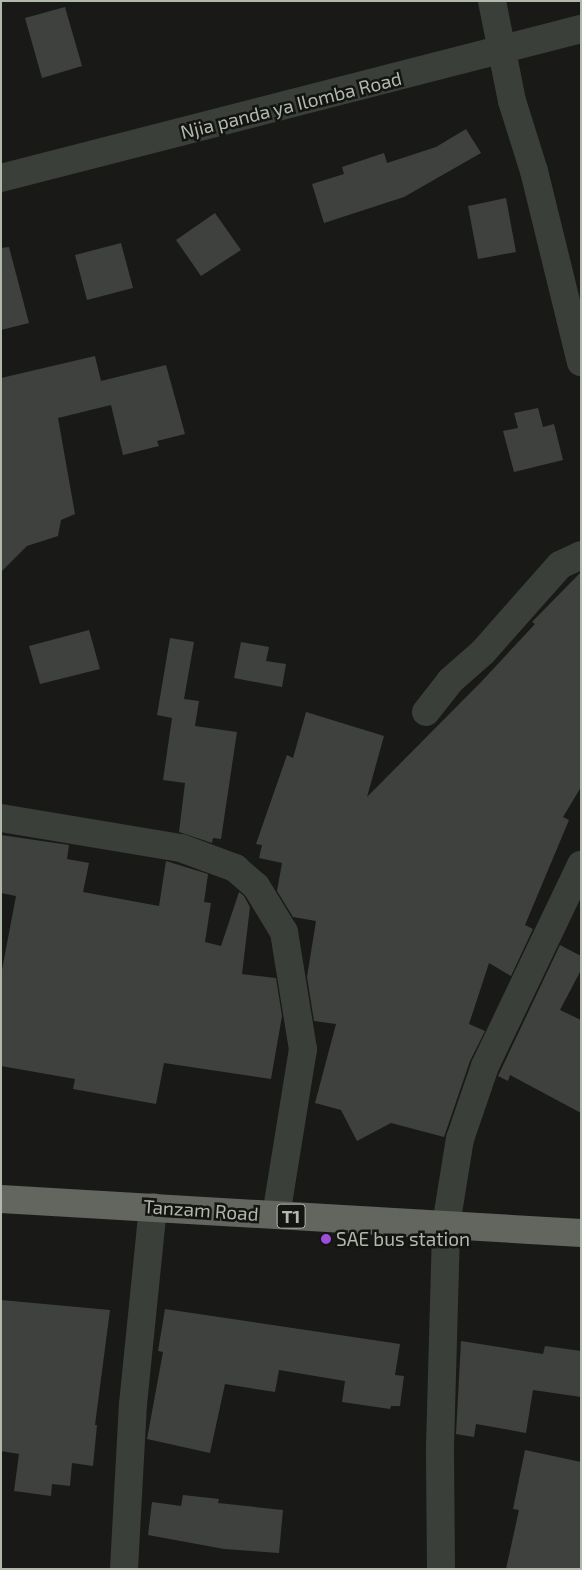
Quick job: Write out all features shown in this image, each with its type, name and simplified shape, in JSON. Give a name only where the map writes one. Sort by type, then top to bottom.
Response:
[{"type":"highway","name":"Tanzam Road","points":[[1,1199],[581,1233]]},
{"type":"street","points":[[492,1],[512,100],[534,171],[581,362]]},
{"type":"street","name":"Njia panda ya Ilomba Road","points":[[1,178],[501,52],[581,29]]},
{"type":"street","points":[[426,712],[450,681],[483,652],[560,565],[581,555]]},
{"type":"street","points":[[1,818],[181,848],[235,868],[256,886],[284,932],[304,1049],[276,1215]]},
{"type":"street","points":[[441,1569],[440,1446],[446,1225],[468,1109],[581,865]]},
{"type":"street","points":[[124,1569],[133,1404],[153,1207]]},
{"type":"building","points":[[65,7],[82,66],[42,78],[25,18]]},
{"type":"building","points":[[466,129],[481,153],[404,197],[324,223],[312,184],[344,174],[342,167],[384,153],[387,163],[436,147]]},
{"type":"building","points":[[506,198],[516,252],[478,259],[468,206]]},
{"type":"building","points":[[215,213],[241,250],[201,276],[176,240]]},
{"type":"building","points":[[121,243],[133,288],[87,300],[75,255]]},
{"type":"building","points":[[9,247],[29,323],[1,330],[1,248]]},
{"type":"building","points":[[95,356],[101,381],[166,365],[185,434],[157,441],[159,446],[123,455],[111,405],[58,418],[75,514],[61,520],[58,536],[27,546],[1,572],[1,378]]},
{"type":"building","points":[[538,408],[543,427],[554,424],[563,460],[514,472],[503,431],[518,428],[514,413]]},
{"type":"building","points":[[581,572],[581,787],[563,817],[569,820],[525,925],[533,929],[511,976],[489,963],[469,1024],[485,1031],[470,1061],[444,1137],[391,1123],[357,1141],[341,1110],[315,1103],[336,1024],[314,1021],[307,977],[316,921],[293,917],[277,891],[282,863],[259,858],[262,845],[256,844],[287,755],[293,758],[306,712],[384,736],[367,797],[482,681],[535,624],[532,622]]},
{"type":"building","points":[[89,630],[100,669],[40,684],[29,646]]},
{"type":"building","points":[[170,638],[194,642],[184,699],[199,701],[195,726],[237,732],[221,839],[213,838],[212,843],[179,832],[185,783],[163,780],[172,718],[157,715]]},
{"type":"building","points":[[241,642],[269,647],[266,661],[286,664],[282,687],[234,678]]},
{"type":"building","points":[[1,835],[69,845],[67,859],[89,863],[83,892],[159,906],[166,861],[208,874],[204,902],[211,903],[205,942],[221,946],[239,892],[244,896],[250,907],[242,974],[276,978],[282,1016],[271,1079],[164,1063],[156,1104],[73,1089],[75,1079],[1,1066],[1,975],[16,896],[1,893]]},
{"type":"building","points":[[560,945],[581,956],[581,970],[560,1010],[581,1020],[581,1113],[510,1075],[508,1081],[498,1076]]},
{"type":"building","points":[[1,1300],[110,1310],[95,1425],[97,1425],[93,1466],[72,1463],[70,1486],[52,1484],[51,1496],[14,1491],[19,1454],[1,1451]]},
{"type":"building","points":[[165,1309],[400,1344],[395,1375],[404,1376],[400,1406],[391,1406],[390,1409],[342,1402],[345,1381],[279,1370],[275,1392],[225,1384],[210,1453],[147,1439],[163,1352],[158,1351]]},
{"type":"building","points":[[461,1341],[543,1354],[545,1346],[581,1351],[581,1397],[533,1390],[526,1433],[476,1424],[474,1437],[456,1434]]},
{"type":"building","points":[[525,1450],[581,1462],[581,1569],[506,1569],[519,1510],[513,1509]]},
{"type":"building","points":[[183,1495],[219,1499],[218,1503],[283,1510],[279,1553],[224,1549],[148,1535],[152,1502],[181,1506]]},
{"type":"place","name":"SAE bus station","points":[[326,1239]]}]
